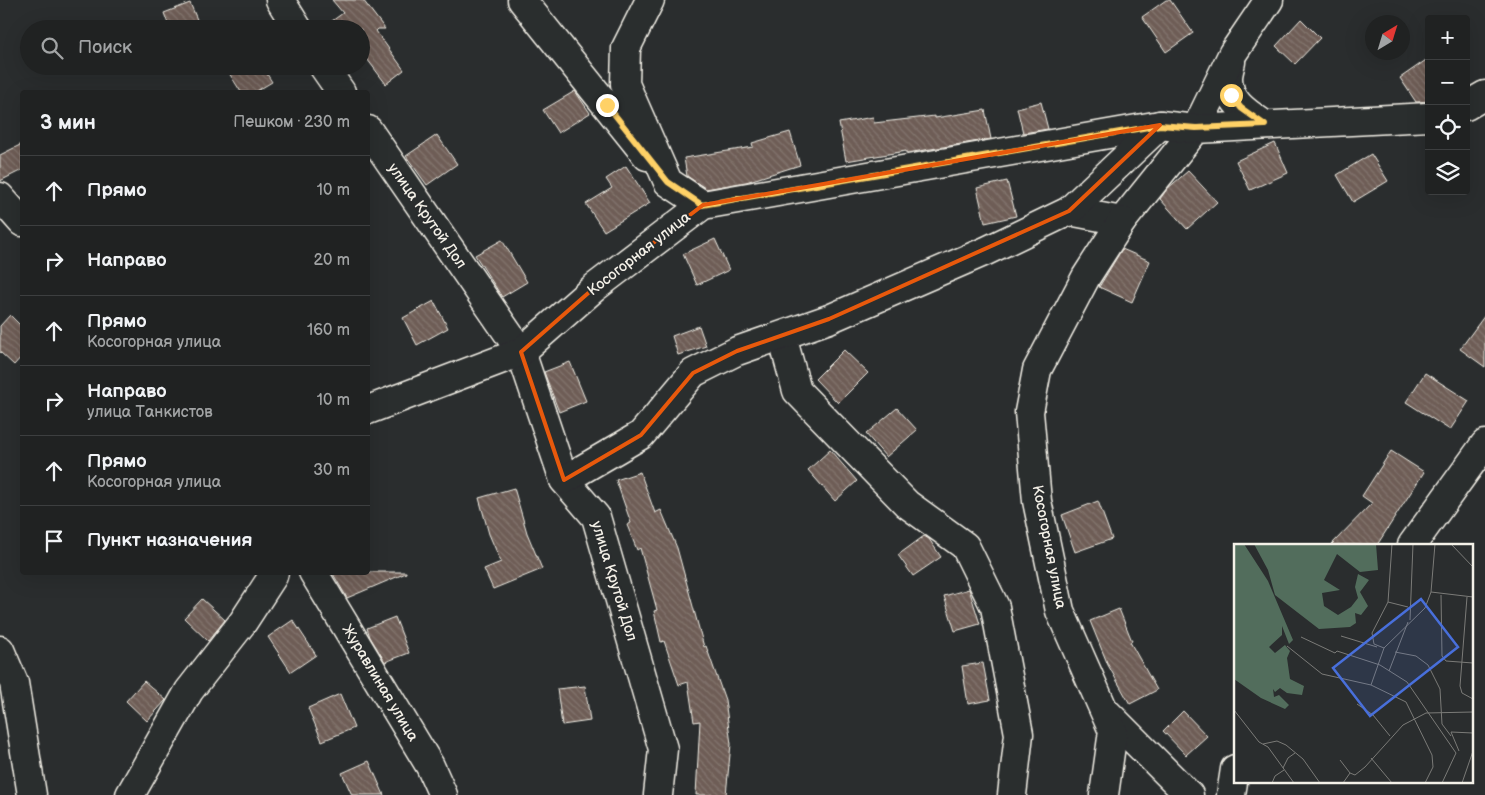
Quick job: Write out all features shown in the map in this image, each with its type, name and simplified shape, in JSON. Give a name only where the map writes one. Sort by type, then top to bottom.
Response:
[{"type":"street","points":[[280,0],[292,20]]},
{"type":"street","points":[[522,0],[668,182],[702,205]]},
{"type":"street","points":[[650,0],[626,48],[625,84],[668,182]]},
{"type":"street","points":[[1265,125],[1241,108],[1231,95],[1228,78],[1233,53],[1269,0]]},
{"type":"street","name":"Косогорная улица","points":[[1104,795],[1113,731],[1060,611],[1037,501],[1029,412],[1037,370],[1086,277],[1122,221],[1196,128],[1233,53]]},
{"type":"street","points":[[330,75],[341,90]]},
{"type":"street","points":[[1468,105],[1485,95]]},
{"type":"street","name":"Косогорная улица","points":[[521,352],[594,288],[702,205],[1160,125],[1196,128],[1425,117]]},
{"type":"street","points":[[564,480],[640,435],[693,373],[737,351],[838,316],[986,251],[1070,211],[1160,125]]},
{"type":"street","name":"улица Крутой Дол","points":[[370,133],[521,352],[564,480],[596,517],[663,749],[658,795]]},
{"type":"street","points":[[0,198],[20,220]]},
{"type":"street","points":[[1070,211],[1122,221]]},
{"type":"street","points":[[782,336],[797,391],[907,504],[964,546],[995,607],[1019,734],[1012,795]]},
{"type":"street","points":[[370,409],[521,352]]},
{"type":"street","points":[[1413,544],[1485,444]]},
{"type":"street","points":[[130,795],[189,691],[243,622],[274,575]]},
{"type":"street","name":"Журавлиная улица","points":[[315,575],[430,766],[443,795]]},
{"type":"street","points":[[0,650],[14,683],[32,795]]},
{"type":"street","points":[[1104,710],[1188,795]]},
{"type":"street","points":[[1231,795],[1234,776]]},
{"type":"highlighted area","points":[[1160,125],[1069,211],[829,319],[737,351],[693,373],[641,435],[564,480],[521,352],[594,288],[703,205]]},
{"type":"building","points":[[332,0],[363,0],[385,29],[378,29],[376,31],[404,70],[386,84],[370,63],[370,20],[333,20],[343,13]]},
{"type":"building","points":[[1166,0],[1170,0],[1193,33],[1166,52],[1142,17]]},
{"type":"building","points":[[190,3],[197,20],[167,20],[164,13]]},
{"type":"building","points":[[1301,19],[1320,38],[1295,64],[1276,46]]},
{"type":"building","points":[[1425,61],[1425,101],[1416,102],[1400,78]]},
{"type":"building","points":[[230,75],[268,75],[272,82],[258,90],[240,90]]},
{"type":"building","points":[[575,91],[590,113],[558,133],[543,110]]},
{"type":"building","points":[[1041,102],[1048,129],[1023,133],[1017,108]]},
{"type":"building","points":[[985,110],[991,139],[846,161],[839,123],[873,117],[874,123],[935,116],[935,118]]},
{"type":"building","points":[[790,132],[800,165],[746,182],[706,189],[687,176],[684,158],[753,147],[752,143]]},
{"type":"building","points":[[437,135],[457,164],[427,185],[406,156]]},
{"type":"building","points":[[1275,143],[1288,173],[1250,190],[1236,161]]},
{"type":"building","points":[[20,145],[20,171],[0,181],[0,155]]},
{"type":"building","points":[[1371,154],[1388,181],[1353,202],[1337,175]]},
{"type":"building","points":[[626,166],[650,203],[604,231],[586,204],[612,188],[606,179]]},
{"type":"building","points":[[1188,171],[1217,202],[1187,229],[1160,199],[1167,189]]},
{"type":"building","points":[[1007,181],[1016,216],[985,223],[977,188]]},
{"type":"building","points":[[715,239],[729,270],[697,285],[683,254]]},
{"type":"building","points":[[502,240],[527,282],[502,297],[475,255]]},
{"type":"building","points":[[1122,249],[1150,261],[1132,302],[1099,287]]},
{"type":"building","points":[[434,301],[448,328],[417,345],[403,318]]},
{"type":"building","points":[[10,315],[20,325],[20,358],[14,365],[0,352],[0,326]]},
{"type":"building","points":[[1485,315],[1485,367],[1460,349]]},
{"type":"building","points":[[699,326],[706,346],[678,355],[672,336]]},
{"type":"building","points":[[844,350],[868,373],[838,403],[815,379]]},
{"type":"building","points":[[570,362],[586,401],[559,412],[544,372]]},
{"type":"building","points":[[1425,373],[1469,401],[1450,430],[1406,402]]},
{"type":"building","points":[[897,408],[917,430],[886,457],[866,434]]},
{"type":"building","points":[[830,450],[857,481],[835,501],[808,470]]},
{"type":"building","points":[[1391,451],[1424,472],[1378,544],[1332,544],[1372,503],[1362,496]]},
{"type":"building","points":[[640,472],[655,513],[661,510],[677,548],[704,647],[706,646],[725,700],[731,744],[726,795],[696,795],[700,721],[694,722],[688,682],[679,685],[664,641],[661,642],[654,611],[657,610],[640,548],[637,550],[627,525],[631,523],[616,480]]},
{"type":"building","points":[[514,488],[527,533],[542,569],[493,589],[484,569],[501,562],[489,534],[479,498]]},
{"type":"building","points":[[1098,501],[1112,539],[1075,552],[1062,515]]},
{"type":"building","points":[[924,536],[929,539],[941,557],[913,576],[898,555]]},
{"type":"building","points":[[370,572],[406,572],[406,573],[347,598],[334,575],[370,575]]},
{"type":"building","points":[[969,589],[980,624],[955,631],[944,596]]},
{"type":"building","points":[[202,599],[225,620],[208,641],[184,618]]},
{"type":"building","points":[[1119,609],[1132,641],[1130,642],[1157,690],[1130,704],[1108,665],[1090,621]]},
{"type":"building","points":[[395,617],[409,653],[385,662],[370,637],[367,628]]},
{"type":"building","points":[[293,620],[316,655],[291,672],[268,637]]},
{"type":"building","points":[[983,663],[990,700],[968,704],[962,666]]},
{"type":"building","points":[[144,681],[166,700],[147,721],[126,701]]},
{"type":"building","points":[[585,686],[590,721],[562,725],[557,689]]},
{"type":"building","points":[[340,694],[354,728],[322,741],[308,708]]},
{"type":"building","points":[[1183,711],[1207,736],[1186,755],[1163,731]]},
{"type":"building","points":[[369,761],[384,795],[352,795],[342,773]]},
{"type":"route","points":[[607,105],[668,182],[702,205],[1160,125],[1196,128],[1265,125],[1241,108],[1231,95]]}]
